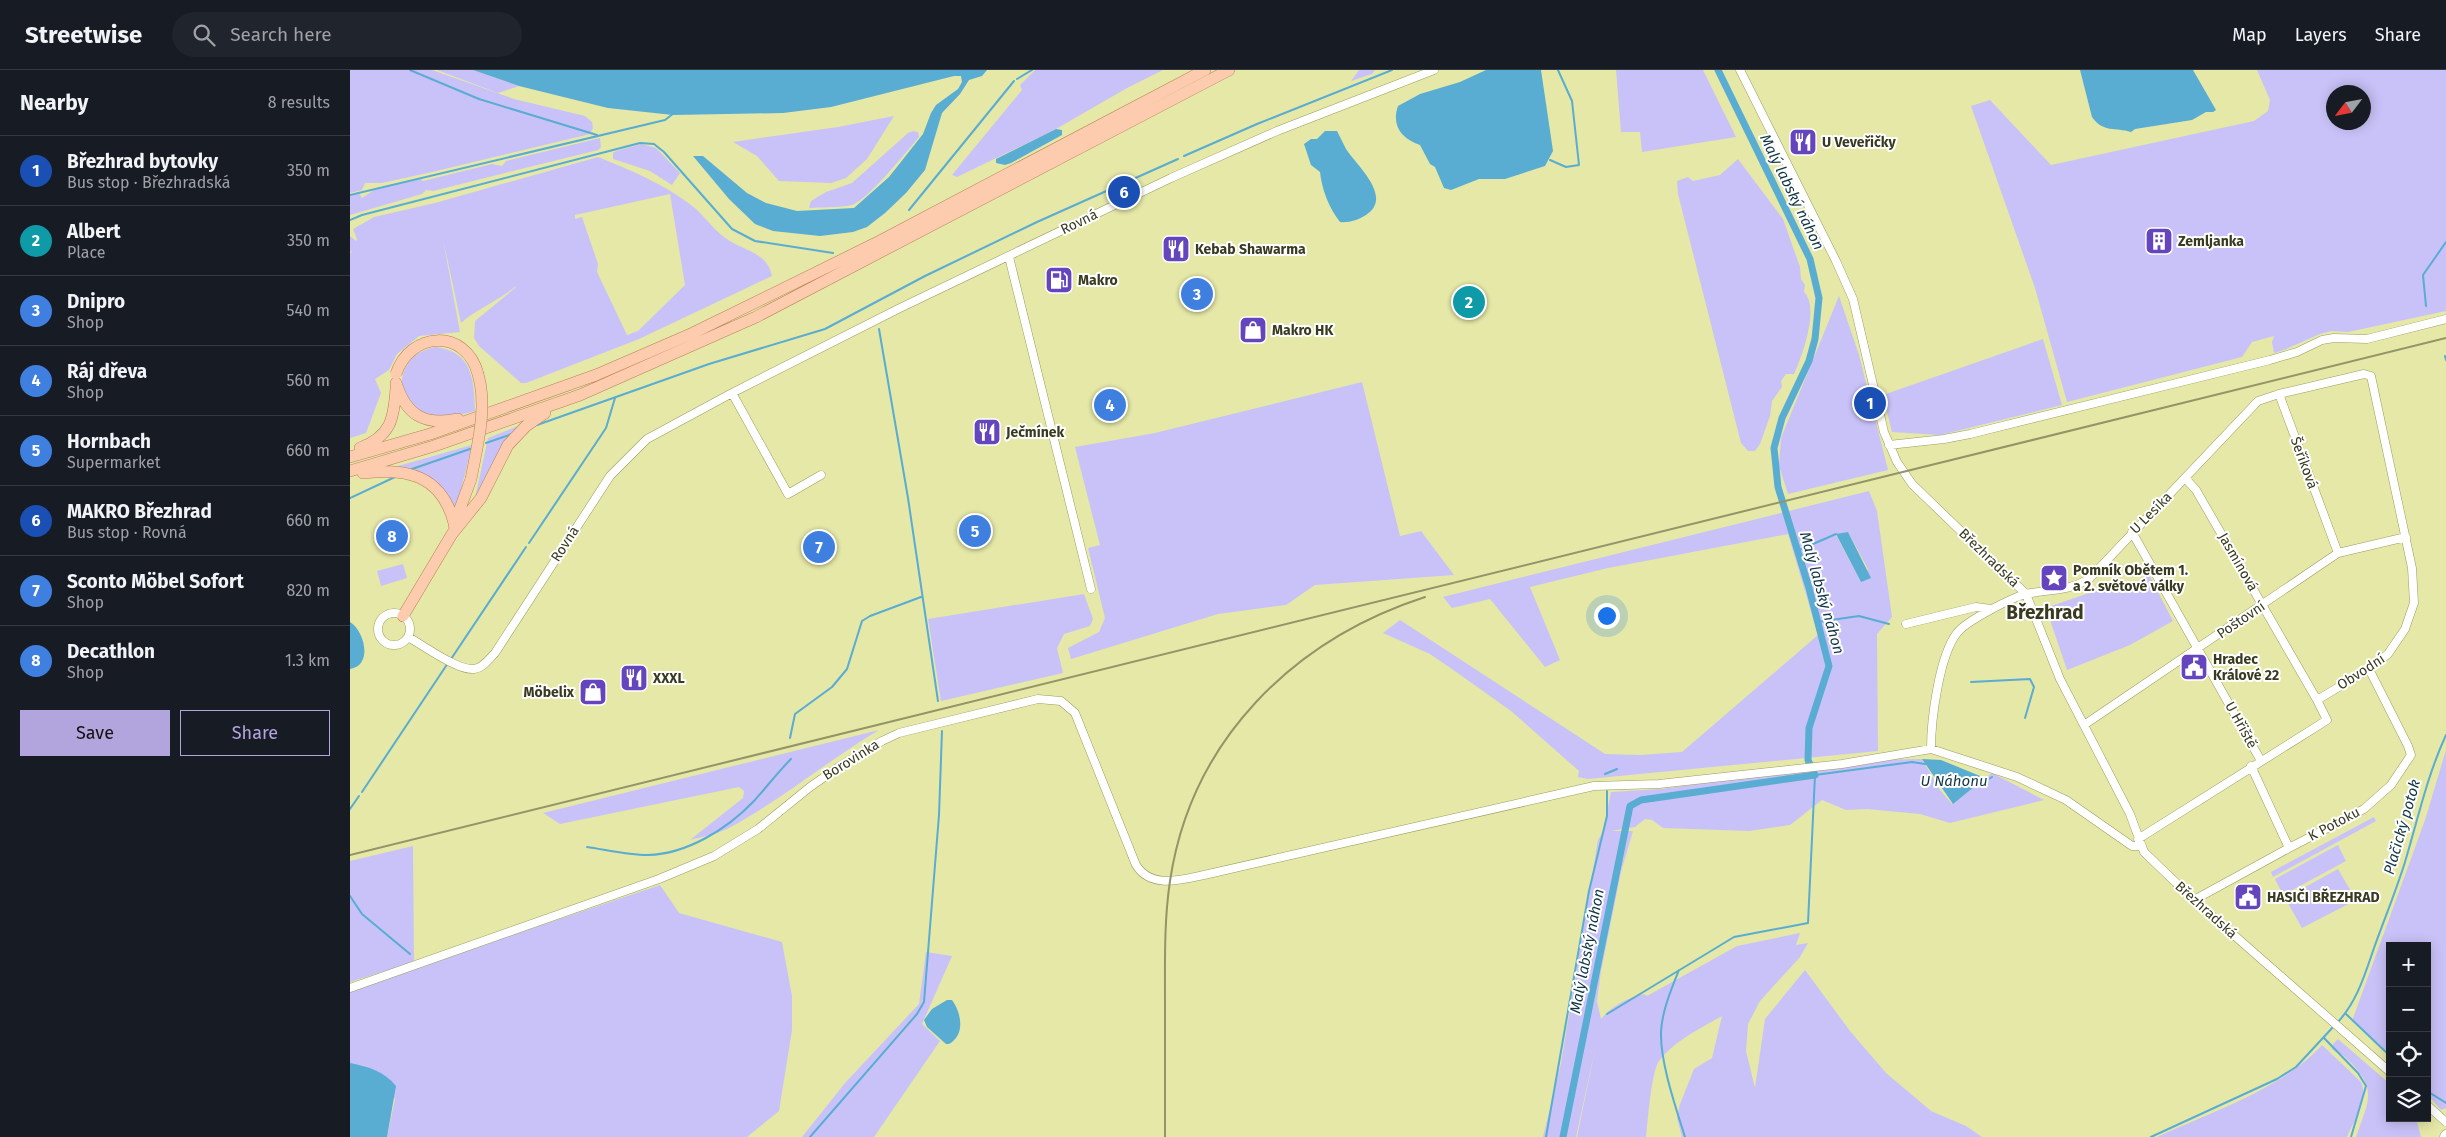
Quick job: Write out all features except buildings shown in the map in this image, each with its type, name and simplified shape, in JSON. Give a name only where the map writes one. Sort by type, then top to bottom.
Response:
[{"type":"main road","points":[[350,457],[430,434],[596,375],[702,328],[874,244],[1205,70]]},
{"type":"main road","points":[[453,529],[481,498],[503,453],[517,434],[541,415],[580,395],[738,325],[813,288],[1229,70]]},
{"type":"main road","points":[[350,451],[376,441],[388,428],[394,413],[396,378],[407,353],[428,342],[445,341],[452,343],[471,357],[479,376],[481,410],[470,479],[453,529],[403,616]]},
{"type":"main road","points":[[396,378],[402,400],[409,409],[426,419],[450,421],[496,411]]},
{"type":"main road","points":[[350,471],[434,446],[580,395]]},
{"type":"main road","points":[[350,475],[393,471],[421,478],[444,497],[453,529]]},
{"type":"street","name":"Rovná","points":[[408,636],[463,668],[474,669],[482,666],[495,653],[610,476],[647,439],[732,393],[901,308],[1171,178],[1277,131],[1434,70]]},
{"type":"street","name":"Březhradská","points":[[1740,70],[1836,261],[1853,299],[1889,445],[1902,472],[1912,484],[2026,594],[2060,679],[2130,814],[2140,842],[2155,864],[2194,900],[2386,1068]]},
{"type":"street","points":[[1008,257],[1091,589]]},
{"type":"street","points":[[1889,445],[1944,440],[1979,432],[2270,360],[2297,352],[2322,340],[2334,338],[2367,339],[2446,320]]},
{"type":"street","name":"Obvodní","points":[[2279,394],[2364,374],[2372,376],[2412,568],[2414,603],[2405,629],[2388,654],[2369,669],[2317,700]]},
{"type":"street","points":[[732,393],[788,494],[821,475]]},
{"type":"street","name":"U Lesíka","points":[[1992,609],[2026,594],[2072,588],[2089,579],[2258,401],[2279,394]]},
{"type":"street","name":"Šeříková","points":[[2279,394],[2338,553]]},
{"type":"street","name":"Jasmínová","points":[[2185,478],[2196,490],[2317,700]]},
{"type":"street","name":"U Hřiště","points":[[2132,532],[2261,761]]},
{"type":"street","name":"Poštovní","points":[[2084,725],[2199,649],[2338,553],[2406,537]]},
{"type":"street","points":[[1906,624],[1968,609],[1992,609]]},
{"type":"street","points":[[1992,609],[1957,633],[1946,658],[1931,721],[1931,749],[2017,777],[2066,800],[2132,846],[2251,766],[2327,720],[2317,700]]},
{"type":"street","points":[[388,614],[403,616],[409,623],[408,636],[402,643],[393,645],[384,641],[378,631],[380,621],[388,614]]},
{"type":"street","name":"K Potoku","points":[[2194,900],[2364,809],[2391,785],[2411,755],[2369,669]]},
{"type":"street","name":"Borovinka","points":[[350,988],[658,879],[734,846],[822,778],[890,737],[917,728],[1028,701],[1049,699],[1066,705],[1074,713],[1136,865],[1146,877],[1156,880],[1177,880],[1204,876],[1594,786],[1659,784],[1842,764],[1931,749]]},
{"type":"street","points":[[2251,766],[2289,848]]},
{"type":"street","points":[[2431,1109],[2446,1122]]},
{"type":"shaded area","points":[[350,70],[432,70],[514,99],[585,116],[592,122],[593,128],[590,134],[382,183],[365,183],[362,190],[350,193]]},
{"type":"shaded area","points":[[437,70],[473,70],[519,86],[498,93]]},
{"type":"shaded area","points":[[1035,70],[1163,70],[1127,88],[1056,129],[957,177],[952,175],[1022,90],[1020,85]]},
{"type":"shaded area","points":[[1359,70],[1375,70],[1372,74],[1351,81]]},
{"type":"shaded area","points":[[1616,70],[1703,70],[1736,137],[1642,152],[1640,132],[1621,132]]},
{"type":"shaded area","points":[[2257,70],[2446,70],[2446,311],[2348,332],[2332,331],[2274,353],[2272,342],[2274,336],[2252,342],[2242,357],[2067,402],[2035,288],[1971,106],[1990,100],[2051,165],[2254,121],[2268,111],[2270,100]]},
{"type":"shaded area","points":[[894,116],[867,159],[846,178],[831,183],[779,181],[757,156],[733,142],[838,127]]},
{"type":"shaded area","points":[[918,132],[919,137],[887,174],[859,201],[847,206],[809,208],[811,201],[826,192],[852,183],[908,133]]},
{"type":"shaded area","points":[[600,138],[601,147],[598,150],[433,191],[426,190],[422,194],[350,215],[350,195],[359,193],[362,198],[374,190],[421,179],[423,181],[492,164],[502,166],[506,161]]},
{"type":"shaded area","points":[[642,144],[656,148],[680,173],[672,185],[650,171],[613,159],[613,153],[616,151]]},
{"type":"shaded area","points":[[598,157],[646,178],[681,197],[724,237],[753,252],[765,261],[772,276],[639,339],[526,383],[521,383],[479,346],[474,338],[475,321],[516,286],[461,323],[443,239],[460,332],[419,336],[397,354],[389,370],[375,379],[381,393],[366,433],[350,438],[350,254],[353,249],[350,252],[350,236],[356,241],[353,229],[374,217],[435,203]],"holes":[[[670,194],[685,285],[638,331],[627,335],[597,272],[598,264],[582,217],[575,219],[575,215]]]},
{"type":"shaded area","points":[[1738,159],[1783,219],[1800,267],[1801,279],[1805,285],[1804,292],[1810,309],[1810,320],[1805,345],[1794,374],[1786,374],[1781,381],[1782,387],[1772,401],[1770,416],[1760,444],[1755,451],[1748,451],[1741,443],[1678,194],[1677,181],[1688,177],[1693,181],[1720,175]]},
{"type":"shaded area","points":[[1839,296],[1859,355],[1888,470],[1788,494],[1779,466],[1781,438]]},
{"type":"shaded area","points":[[2043,339],[2062,405],[1940,435],[1892,432],[1883,395]]},
{"type":"shaded area","points":[[436,347],[458,355],[469,369],[474,389],[475,411],[460,415],[437,417],[422,413],[409,402],[401,386],[404,371],[416,355]]},
{"type":"shaded area","points":[[1362,382],[1400,536],[1421,531],[1454,575],[1315,585],[1286,605],[1218,614],[1071,659],[1068,648],[1099,632],[1105,618],[1088,548],[1100,545],[1075,447],[1155,433]]},
{"type":"shaded area","points":[[523,424],[474,503],[488,438]]},
{"type":"shaded area","points":[[472,445],[456,510],[438,483],[431,478],[414,471],[391,468]]},
{"type":"shaded area","points":[[1869,491],[1877,511],[1892,617],[1877,634],[1878,751],[1588,779],[1578,777],[1579,771],[1511,711],[1430,654],[1383,633],[1400,620],[1605,754],[1640,755],[1682,752],[1818,635],[1788,534],[1608,568],[1530,587],[1560,660],[1545,667],[1490,599],[1452,608],[1443,597]],"holes":[[[1848,532],[1868,569],[1861,582],[1836,535]]]},
{"type":"shaded area","points":[[403,564],[407,578],[381,586],[377,571]]},
{"type":"shaded area","points":[[2148,573],[2173,621],[2130,645],[2067,670],[2051,623],[2051,606],[2098,590],[2124,593]]},
{"type":"shaded area","points":[[1084,594],[1093,619],[1090,626],[1064,634],[1057,648],[1063,673],[941,701],[928,619]]},
{"type":"shaded area","points":[[879,730],[747,818],[723,831],[699,838],[690,840],[743,798],[744,791],[739,787],[560,824],[543,813]]},
{"type":"shaded area","points":[[2446,750],[2446,1108],[2441,1110],[2431,1099],[2431,942],[2386,942],[2386,1051],[2352,1021],[2425,820]]},
{"type":"shaded area","points":[[1922,759],[1940,790],[1952,804],[1992,773],[2044,800],[1950,823],[1920,814],[1867,809],[1846,810],[1822,800],[1790,825],[1749,831],[1663,828],[1652,820],[1645,819],[1635,827],[1611,831],[1633,831],[1621,872],[1601,971],[1597,1001],[1601,1019],[1609,1010],[1620,1003],[1638,995],[1644,994],[1647,996],[1737,946],[1800,933],[1796,945],[1808,943],[1800,957],[1760,1001],[1748,1024],[1746,1051],[1755,1088],[1765,1019],[1805,970],[1850,1031],[1886,1073],[1931,1111],[1966,1126],[1982,1137],[1682,1137],[1677,1118],[1680,1104],[1694,1069],[1712,1058],[1722,1016],[1680,1041],[1659,1061],[1652,1086],[1646,1137],[1577,1137],[1597,1040],[1576,1137],[1543,1137],[1561,1063],[1598,840],[1603,832],[1611,792],[1661,789],[1869,760]]},
{"type":"shaded area","points":[[2374,817],[2376,821],[2273,877],[2271,872]]},
{"type":"shaded area","points":[[2338,845],[2346,861],[2283,895],[2275,879]]},
{"type":"shaded area","points":[[413,846],[414,962],[350,982],[350,861]]},
{"type":"shaded area","points":[[2338,869],[2356,900],[2302,928],[2285,898]]},
{"type":"shaded area","points":[[660,885],[679,913],[782,942],[792,996],[792,1030],[779,1111],[747,1137],[387,1137],[395,1099],[350,1063],[350,990]]},
{"type":"shaded area","points":[[926,952],[952,956],[922,1024],[940,1041],[874,1137],[802,1137],[845,1083],[919,1004]]},
{"type":"shaded area","points":[[2338,1039],[2386,1081],[2386,1122],[2417,1122],[2421,1137],[2356,1137],[2365,1113],[2368,1095],[2367,1086],[2356,1068],[2332,1049],[2333,1044]]},
{"type":"shaded area","points":[[2322,1045],[2361,1082],[2363,1089],[2360,1110],[2347,1137],[2157,1137],[2222,1109],[2266,1087],[2306,1061]]},
{"type":"water","points":[[473,70],[987,70],[982,76],[969,80],[960,94],[942,113],[925,170],[906,193],[867,227],[853,232],[820,236],[773,231],[755,224],[729,199],[693,156],[703,156],[747,193],[766,203],[797,211],[854,208],[889,177],[923,134],[936,105],[958,89],[962,82],[961,76],[954,76],[831,107],[783,113],[673,115],[608,108],[519,86]]},
{"type":"water","points":[[1486,70],[1541,70],[1553,151],[1545,166],[1505,179],[1479,179],[1451,190],[1444,188],[1435,167],[1430,164],[1420,145],[1403,135],[1397,126],[1396,113],[1398,106],[1420,94],[1460,82]]},
{"type":"water","points":[[2080,70],[2193,70],[2216,110],[2206,112],[2192,120],[2135,129],[2131,132],[2110,129],[2096,122],[2092,117]]},
{"type":"water","points":[[1056,129],[1062,130],[1062,135],[1011,163],[1005,165],[996,163],[996,159]]},
{"type":"water","points":[[1325,131],[1337,131],[1346,149],[1375,190],[1374,208],[1357,220],[1340,222],[1327,198],[1320,172],[1311,165],[1304,144],[1311,139],[1317,139]]},
{"type":"water","points":[[1848,532],[1871,578],[1861,582],[1836,534]]},
{"type":"water","points":[[350,622],[355,626],[363,640],[364,655],[362,662],[350,669]]},
{"type":"water","name":"U Náhonu","points":[[1922,759],[1941,760],[1985,778],[1953,804]]},
{"type":"water","points":[[947,1000],[952,1000],[955,1005],[960,1023],[958,1035],[949,1044],[946,1044],[927,1027],[924,1020],[932,1009]]},
{"type":"water","points":[[350,1063],[376,1070],[396,1086],[387,1137],[350,1137]]},
{"type":"waterway","points":[[410,70],[479,99],[597,135]]},
{"type":"waterway","points":[[1017,79],[1032,70]]},
{"type":"waterway","points":[[1184,156],[1257,124],[1392,70]]},
{"type":"waterway","points":[[1550,160],[1566,167],[1579,165],[1572,101],[1558,70]]},
{"type":"waterway","name":"Malý labský náhon","points":[[1563,1137],[1630,806],[1641,800],[1815,775],[1808,760],[1809,728],[1829,666],[1809,588],[1778,487],[1774,448],[1782,418],[1809,361],[1815,339],[1819,298],[1810,259],[1718,70]]},
{"type":"waterway","points":[[909,210],[1014,81]]},
{"type":"waterway","points":[[350,195],[665,120],[674,113]]},
{"type":"waterway","points":[[350,220],[362,215],[640,143],[654,144],[664,152],[732,229],[755,241],[833,253]]},
{"type":"waterway","points":[[537,425],[709,364],[825,329],[925,276],[1037,222],[1178,159]]},
{"type":"waterway","name":"Plačický potok","points":[[2426,306],[2423,275],[2446,242]]},
{"type":"waterway","points":[[879,329],[908,498],[938,701]]},
{"type":"waterway","name":"Plačický potok","points":[[2445,356],[2446,360]]},
{"type":"waterway","points":[[529,543],[606,428],[615,398]]},
{"type":"waterway","points":[[486,443],[512,434]]},
{"type":"waterway","points":[[412,469],[470,449]]},
{"type":"waterway","points":[[350,498],[395,477]]},
{"type":"waterway","points":[[1797,551],[1836,534]]},
{"type":"waterway","points":[[451,659],[526,547]]},
{"type":"waterway","points":[[790,738],[795,714],[832,687],[847,669],[862,621],[870,616],[921,597]]},
{"type":"waterway","points":[[1817,622],[1859,616],[1889,624]]},
{"type":"waterway","points":[[362,792],[448,663]]},
{"type":"waterway","points":[[1971,682],[2030,679],[2034,687],[2025,718]]},
{"type":"waterway","points":[[810,1137],[917,1014],[924,1002],[939,815],[942,731]]},
{"type":"waterway","name":"Plačický potok","points":[[2337,1023],[2350,1006],[2364,978],[2401,873],[2428,782],[2446,735]]},
{"type":"waterway","points":[[587,847],[648,855],[663,854],[692,845],[719,830],[743,812],[791,759]]},
{"type":"waterway","points":[[1607,1014],[1734,937],[1808,923],[1815,775],[1912,762],[1925,764]]},
{"type":"waterway","points":[[1605,774],[1617,769]]},
{"type":"waterway","points":[[1982,779],[1987,780],[1992,777]]},
{"type":"waterway","points":[[1546,1137],[1589,891],[1607,816],[1607,791]]},
{"type":"waterway","points":[[350,809],[359,796]]},
{"type":"waterway","points":[[350,896],[362,914],[410,954]]},
{"type":"waterway","points":[[1679,970],[1663,1016],[1661,1044],[1669,1085],[1685,1137]]},
{"type":"waterway","points":[[2346,1014],[2386,1052]]},
{"type":"waterway","name":"Plačický potok","points":[[2151,1137],[2277,1079],[2296,1067],[2334,1026]]},
{"type":"waterway","points":[[2324,1038],[2358,1073],[2366,1086],[2351,1137]]},
{"type":"waterway","points":[[2431,1094],[2446,1103]]},
{"type":"railway","points":[[350,855],[2446,338]]},
{"type":"railway","points":[[1165,1137],[1165,956],[1168,896],[1182,830],[1200,783],[1225,741],[1256,702],[1292,669],[1332,640],[1377,616],[1425,597]]},
{"type":"place","name":"U Veveřičky","points":[[1803,142]]},
{"type":"place","name":"MAKRO Březhrad","points":[[1124,192]]},
{"type":"place","name":"Zemljanka","points":[[2159,241]]},
{"type":"place","name":"Kebab Shawarma","points":[[1176,249]]},
{"type":"place","name":"Makro","points":[[1059,280]]},
{"type":"place","name":"Dnipro","points":[[1197,294]]},
{"type":"place","name":"Albert","points":[[1469,302]]},
{"type":"place","name":"Makro HK","points":[[1253,330]]},
{"type":"place","name":"Březhrad bytovky","points":[[1870,403]]},
{"type":"place","name":"Ráj dřeva","points":[[1110,405]]},
{"type":"place","name":"Ječmínek","points":[[987,432]]},
{"type":"place","name":"Hornbach","points":[[975,531]]},
{"type":"place","name":"Decathlon","points":[[392,536]]},
{"type":"place","name":"Sconto Möbel Sofort","points":[[819,547]]},
{"type":"place","name":"Pomník Obětem 1. a 2. světové války","points":[[2054,578]]},
{"type":"place","name":"Hradec Králové 22","points":[[2194,667]]},
{"type":"place","name":"XXXL","points":[[634,678]]},
{"type":"place","name":"Möbelix","points":[[593,692]]},
{"type":"place","name":"HASIČI BŘEZHRAD","points":[[2248,897]]},
{"type":"district","name":"Březhrad","points":[[2045,612]]}]
